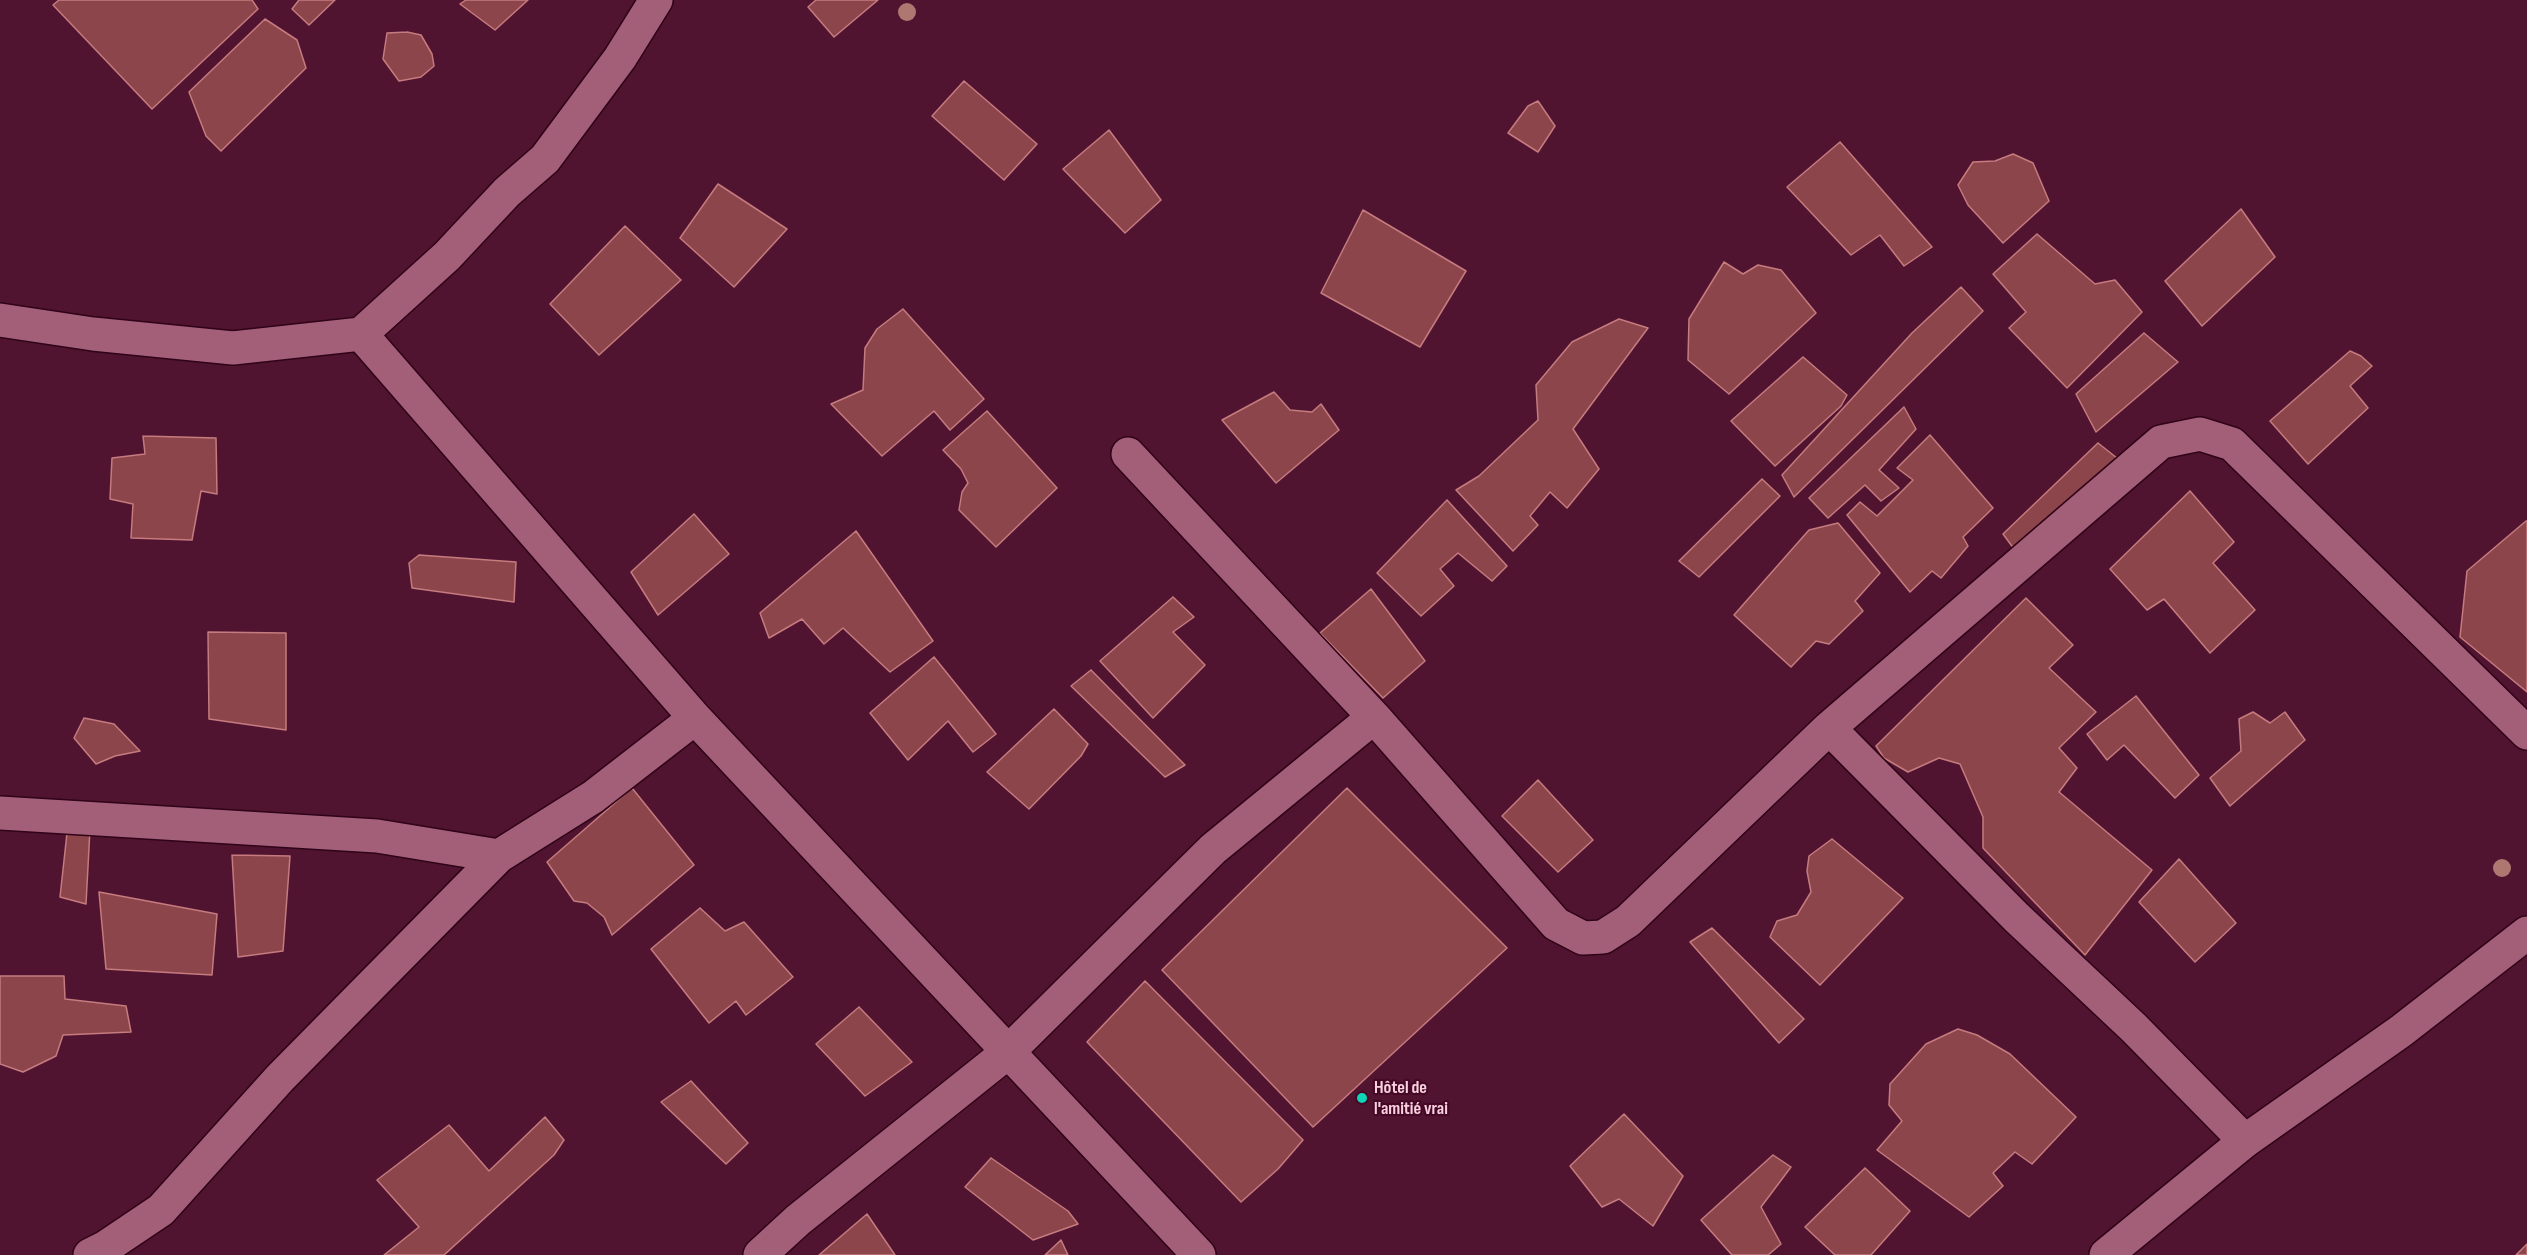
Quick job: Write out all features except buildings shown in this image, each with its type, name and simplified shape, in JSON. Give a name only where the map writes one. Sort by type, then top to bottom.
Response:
[{"type":"street","points":[[0,320],[93,334],[234,348],[361,334],[447,256],[507,192],[545,159],[614,67],[656,0]]},
{"type":"street","points":[[361,334],[694,718],[1199,1255]]},
{"type":"street","points":[[1128,454],[1374,717],[1556,924],[1584,938],[1603,937],[1628,921],[1829,728],[2161,442],[2200,434],[2232,444],[2527,733]]},
{"type":"street","points":[[760,1255],[798,1220],[1008,1052],[1213,849],[1374,717]]},
{"type":"street","points":[[90,1255],[161,1210],[280,1078],[499,856],[594,797],[694,718]]},
{"type":"street","points":[[1829,728],[2016,917],[2134,1028],[2245,1141]]},
{"type":"street","points":[[0,813],[377,836],[499,856]]},
{"type":"street","points":[[2106,1255],[2245,1141],[2401,1031],[2527,933]]},
{"type":"place","name":"Hôtel de l'amitié vrai","points":[[1362,1098]]}]
